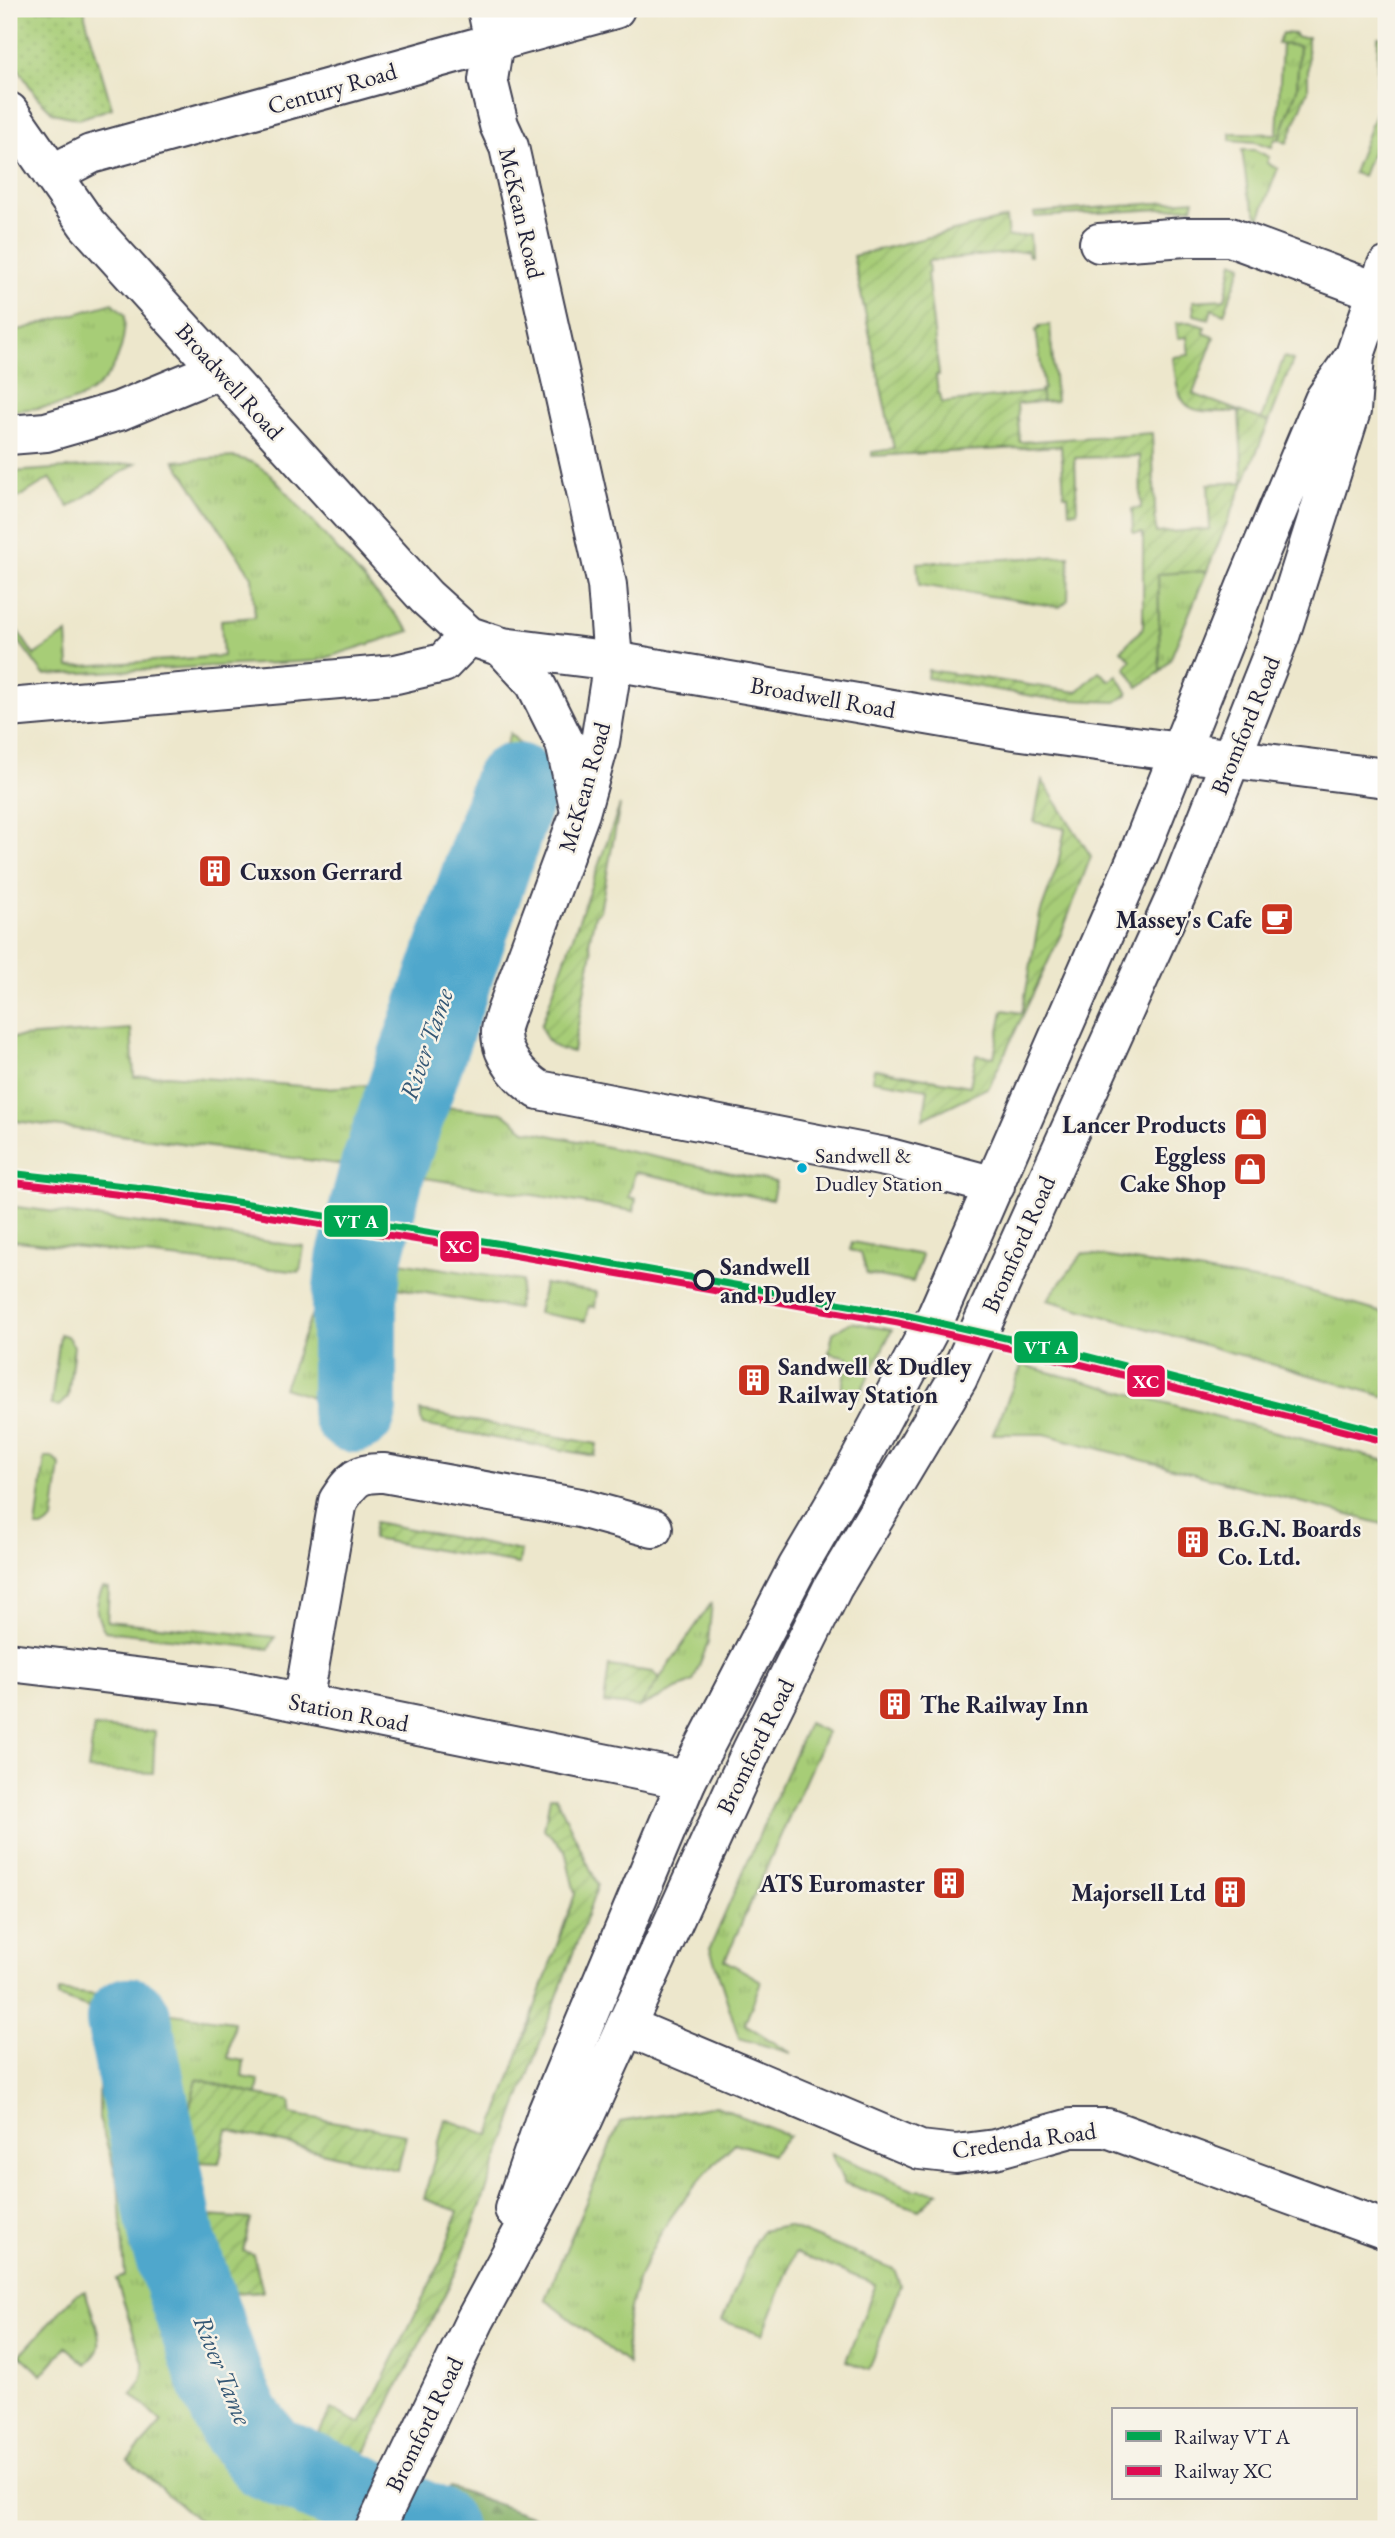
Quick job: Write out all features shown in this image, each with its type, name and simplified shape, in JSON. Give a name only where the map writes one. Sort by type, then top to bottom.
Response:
[{"type":"street","name":"Century Road","points":[[52,174],[92,154],[491,25],[615,9]]},
{"type":"street","name":"McKean Road","points":[[491,25],[488,80],[499,124],[509,147],[607,585],[613,661],[600,743],[580,813],[506,1012],[501,1034],[508,1057],[523,1079],[539,1090],[890,1158],[995,1186]]},
{"type":"street","name":"Broadwell Road","points":[[9,112],[87,224],[426,597],[485,641],[1014,730],[1386,778]]},
{"type":"street","points":[[1100,243],[1205,236],[1230,237],[1382,279]]},
{"type":"street","name":"Bromford Road","points":[[475,2320],[547,2113],[687,1780],[797,1567],[854,1471],[920,1350],[995,1186],[1140,850],[1324,400],[1355,355],[1382,279]]},
{"type":"street","name":"Bromford Road","points":[[381,2517],[475,2320],[582,2122],[752,1750],[828,1598],[958,1378],[1181,885],[1281,633],[1351,411],[1355,355]]},
{"type":"street","points":[[9,435],[46,432],[120,411],[220,369]]},
{"type":"street","points":[[9,708],[396,674],[443,663],[485,641],[535,683],[565,743],[580,813]]},
{"type":"street","points":[[995,1186],[1025,1178],[1061,1098],[1091,1083]]},
{"type":"street","points":[[303,1703],[338,1502],[350,1483],[367,1472],[580,1508],[653,1528]]},
{"type":"street","points":[[687,1780],[715,1777],[797,1612],[828,1598]]},
{"type":"street","name":"Station Road","points":[[9,1662],[229,1688],[687,1780]]},
{"type":"street","points":[[687,1780],[712,1803],[714,1833]]},
{"type":"street","points":[[547,2113],[572,2101],[600,2035],[626,2026],[609,2009],[603,1982]]},
{"type":"street","name":"Credenda Road","points":[[626,2026],[920,2150],[956,2154],[982,2151],[1071,2128],[1107,2128],[1386,2230]]},
{"type":"green space","points":[[9,9],[85,9],[112,108],[79,119],[53,113],[37,97],[9,55]]},
{"type":"green space","points":[[1282,33],[1308,37],[1308,90],[1287,143],[1279,140],[1297,89],[1299,46],[1277,44]]},
{"type":"green space","points":[[1378,37],[1386,37],[1386,111],[1377,109]]},
{"type":"green space","points":[[1282,44],[1299,45],[1297,89],[1279,140],[1275,139],[1272,147],[1255,142],[1230,140],[1230,133],[1277,134]]},
{"type":"green space","points":[[1377,109],[1386,111],[1386,116],[1363,176],[1353,173]]},
{"type":"green space","points":[[1242,150],[1255,150],[1269,157],[1267,163],[1278,168],[1259,219],[1248,194]]},
{"type":"green space","points":[[1194,200],[1192,207],[1035,217],[1034,213]]},
{"type":"green space","points":[[1006,218],[1008,237],[1030,235],[1031,256],[1027,251],[928,261],[927,273],[939,375],[936,375],[942,403],[1042,392],[1042,402],[1017,404],[1020,442],[1152,433],[1156,533],[1210,529],[1208,484],[1243,482],[1239,412],[1196,410],[1188,406],[1178,390],[1173,357],[1189,355],[1187,337],[1178,338],[1176,323],[1190,322],[1205,327],[1204,333],[1214,337],[1193,394],[1269,422],[1207,571],[1158,574],[1160,672],[1138,687],[1125,667],[1131,660],[1121,650],[1143,628],[1143,533],[1133,533],[1132,509],[1141,508],[1140,456],[1075,458],[1077,511],[1069,512],[1068,495],[1064,495],[1061,446],[872,456],[872,452],[894,449],[853,256]]},
{"type":"green space","points":[[1233,261],[1242,265],[1224,314],[1212,309],[1209,319],[1194,315],[1193,301],[1225,299]]},
{"type":"green space","points":[[113,303],[125,315],[124,330],[117,358],[103,382],[92,391],[64,404],[9,411],[9,333]]},
{"type":"green space","points":[[1050,325],[1056,401],[1042,402],[1041,390],[1044,389],[1036,330],[1039,326]]},
{"type":"green space","points":[[1284,357],[1293,360],[1269,422],[1261,420]]},
{"type":"green space","points":[[235,457],[254,463],[270,474],[410,631],[316,661],[44,675],[9,628],[9,618],[34,655],[67,633],[69,667],[223,656],[221,620],[255,617],[252,577],[175,461]]},
{"type":"green space","points":[[136,463],[69,507],[50,478],[18,498],[12,489],[12,472]]},
{"type":"green space","points":[[1069,556],[1068,600],[1060,607],[919,585],[917,563]]},
{"type":"green space","points":[[1207,571],[1170,660],[1160,672],[1158,573]]},
{"type":"green space","points":[[928,670],[1077,692],[1099,671],[1110,681],[1117,675],[1128,694],[1116,702],[1050,699],[927,678]]},
{"type":"green space","points":[[510,733],[533,760],[538,774],[538,795],[495,777]]},
{"type":"green space","points":[[495,777],[538,795],[445,1069],[398,1052]]},
{"type":"green space","points":[[1042,780],[1091,856],[1062,932],[989,1087],[923,1119],[928,1089],[872,1080],[874,1069],[970,1086],[976,1055],[994,1057],[1003,1010],[1022,1013],[1040,914],[1058,864],[1065,829],[1034,822]]},
{"type":"green space","points":[[620,805],[600,911],[595,915],[589,943],[592,951],[573,1052],[566,1051],[549,1042],[541,1026]]},
{"type":"green space","points":[[131,1029],[134,1077],[167,1075],[325,1088],[368,1085],[433,1106],[504,1113],[525,1130],[776,1182],[772,1200],[635,1172],[629,1197],[636,1199],[634,1211],[330,1163],[9,1120],[9,1038]]},
{"type":"green space","points":[[9,1206],[304,1247],[300,1272],[9,1240]]},
{"type":"green space","points":[[852,1242],[922,1255],[913,1282],[867,1274],[861,1253],[850,1250]]},
{"type":"green space","points":[[335,1252],[522,1281],[517,1309],[375,1284],[372,1294],[368,1415],[284,1388]]},
{"type":"green space","points":[[1083,1253],[1293,1286],[1386,1314],[1386,1397],[1047,1300]]},
{"type":"green space","points":[[544,1284],[597,1292],[595,1307],[589,1306],[585,1321],[538,1313]]},
{"type":"green space","points":[[851,1322],[892,1330],[857,1399],[840,1397],[848,1357],[829,1353],[833,1333]]},
{"type":"green space","points":[[60,1334],[67,1336],[74,1346],[68,1397],[59,1406],[51,1405]]},
{"type":"green space","points":[[1022,1365],[1386,1461],[1386,1525],[1044,1434],[993,1434]]},
{"type":"green space","points":[[420,1411],[597,1444],[595,1456],[422,1425]]},
{"type":"green space","points":[[45,1457],[52,1457],[60,1465],[53,1521],[42,1528],[36,1528]]},
{"type":"green space","points":[[375,1522],[521,1551],[519,1564],[372,1539]]},
{"type":"green space","points":[[103,1588],[109,1589],[107,1621],[275,1637],[269,1649],[105,1631],[97,1610]]},
{"type":"green space","points":[[712,1602],[708,1643],[693,1681],[640,1707]]},
{"type":"green space","points":[[609,1666],[653,1672],[660,1678],[640,1707],[604,1703]]},
{"type":"green space","points":[[808,1723],[827,1732],[725,1960],[761,1981],[745,2024],[791,2053],[739,2038],[710,1948]]},
{"type":"green space","points":[[94,1727],[155,1732],[153,1773],[88,1770]]},
{"type":"green space","points":[[550,1797],[556,1797],[598,1885],[457,2270],[352,2478],[277,2443],[264,2412],[316,2440],[331,2409],[361,2424],[440,2264],[458,2211],[424,2199],[445,2119],[490,2135],[575,1894],[565,1850],[544,1829]]},
{"type":"green space","points":[[59,1991],[97,1995],[96,2004],[234,2022],[228,2058],[244,2061],[242,2077],[259,2080],[257,2095],[197,2079],[176,2161],[217,2294],[277,2443],[352,2478],[323,2529],[208,2529],[128,2460],[162,2422],[132,2394],[141,2380],[143,2362],[116,2279],[125,2276],[118,2182],[99,2118],[100,2012],[58,1997]]},
{"type":"green space","points":[[197,2079],[291,2101],[290,2114],[406,2134],[398,2170],[227,2130],[219,2163],[176,2161]]},
{"type":"green space","points":[[716,2106],[789,2136],[772,2155],[735,2143],[681,2203],[652,2249],[632,2299],[626,2340],[628,2364],[545,2299],[620,2122]]},
{"type":"green space","points":[[831,2153],[915,2190],[938,2192],[919,2210],[844,2183]]},
{"type":"green space","points":[[193,2215],[251,2219],[243,2251],[253,2254],[263,2291],[217,2294]]},
{"type":"green space","points":[[787,2226],[894,2269],[900,2285],[869,2370],[846,2361],[876,2284],[795,2253],[763,2334],[722,2321],[755,2241],[762,2231]]},
{"type":"green space","points":[[85,2291],[98,2333],[97,2351],[86,2364],[66,2347],[42,2375],[20,2355],[75,2295]]},
{"type":"green space","points":[[450,2487],[567,2529],[423,2529]]},
{"type":"waterway","name":"River Tame","points":[[354,1410],[354,1308],[359,1261],[382,1171],[515,786]]},
{"type":"waterway","name":"River Tame","points":[[129,2020],[173,2241],[222,2384],[240,2423],[268,2457],[433,2529]]},
{"type":"waterway","points":[[243,2463],[268,2457]]},
{"type":"transit line","points":[[9,1173],[160,1190],[496,1243],[900,1314],[1085,1356],[1386,1433]]},
{"type":"rail line","name":"XC","points":[[9,1182],[159,1199],[495,1252],[898,1323],[1083,1365],[1384,1441]]},
{"type":"place","name":"Cuxson Gerrard","points":[[215,871]]},
{"type":"place","name":"Massey's Cafe","points":[[1277,919]]},
{"type":"place","name":"Lancer Products","points":[[1251,1124]]},
{"type":"place","name":"Sandwell & Dudley Station","points":[[802,1168]]},
{"type":"place","name":"Eggless Cake Shop","points":[[1250,1169]]},
{"type":"place","name":"Sandwell and Dudley","points":[[704,1280]]},
{"type":"place","name":"Sandwell & Dudley Railway Station","points":[[754,1380]]},
{"type":"place","name":"B.G.N. Boards Co. Ltd.","points":[[1193,1542]]},
{"type":"place","name":"The Railway Inn","points":[[895,1704]]},
{"type":"place","name":"ATS Euromaster","points":[[949,1883]]},
{"type":"place","name":"Majorsell Ltd","points":[[1230,1892]]}]
